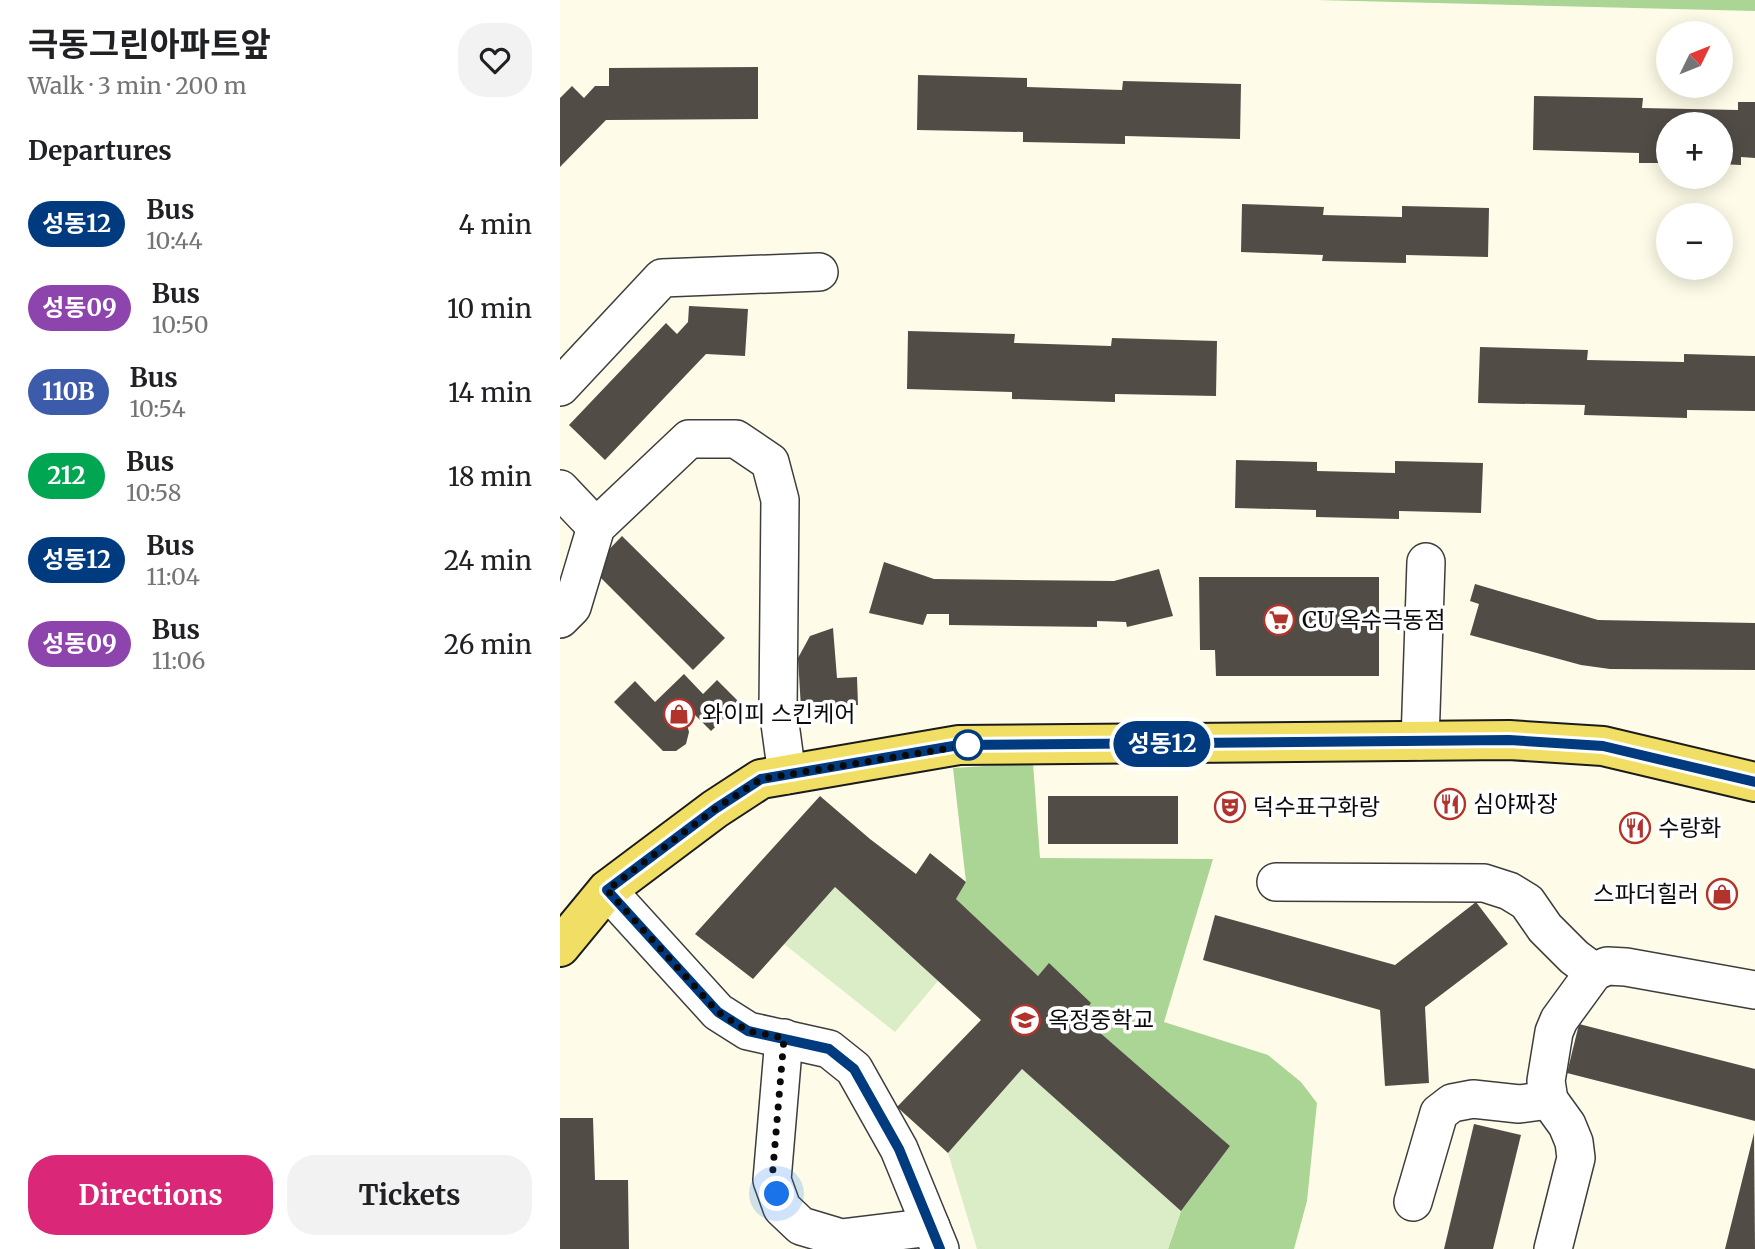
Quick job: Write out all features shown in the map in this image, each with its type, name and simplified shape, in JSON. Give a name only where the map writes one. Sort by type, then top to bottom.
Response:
[{"type":"main road","points":[[560,947],[607,890],[715,809],[761,779],[959,745],[1509,740],[1603,746],[1755,782]]},
{"type":"street","points":[[560,387],[662,278],[819,272]]},
{"type":"street","points":[[560,619],[572,607],[596,527],[689,439],[736,439],[770,462],[780,500],[778,709],[787,775]]},
{"type":"street","points":[[560,489],[596,527]]},
{"type":"street","points":[[1420,741],[1426,562]]},
{"type":"street","points":[[1276,882],[1484,883],[1510,891],[1527,902],[1545,928],[1574,957],[1594,972]]},
{"type":"street","points":[[607,890],[718,1012],[748,1031],[784,1038],[829,1049],[854,1069],[899,1149],[935,1238],[841,1238],[801,1226],[782,1208],[772,1180],[784,1038]]},
{"type":"street","points":[[1553,1249],[1576,1158],[1574,1142],[1567,1125],[1549,1100],[1546,1081],[1554,1032],[1559,1020],[1594,972],[1607,966],[1626,967],[1755,990]]},
{"type":"street","points":[[1413,1202],[1439,1113],[1452,1103],[1473,1099],[1519,1104],[1549,1100]]},
{"type":"green space","points":[[1316,0],[1755,0],[1755,11]]},
{"type":"green space","points":[[1033,763],[1040,858],[1213,859],[1164,1022],[1268,1055],[1301,1082],[1317,1103],[1307,1201],[1294,1249],[1168,1249],[1181,1211],[1230,1146],[1082,1017],[1049,964],[1038,976],[956,899],[966,882],[953,768]]},
{"type":"green space","points":[[835,887],[938,981],[895,1032],[784,944]]},
{"type":"green space","points":[[1022,1069],[1181,1211],[1168,1249],[977,1249],[948,1153]]},
{"type":"building","points":[[758,67],[758,119],[606,120],[560,167],[560,98],[572,86],[584,98],[595,86],[609,86],[609,68]]},
{"type":"building","points":[[918,75],[1027,78],[1027,87],[1122,90],[1123,81],[1241,84],[1240,139],[1125,136],[1125,144],[1023,142],[1023,132],[917,130]]},
{"type":"building","points":[[1534,96],[1643,98],[1642,108],[1738,110],[1738,102],[1755,102],[1755,158],[1741,157],[1741,165],[1733,165],[1733,112],[1656,112],[1656,163],[1639,163],[1639,153],[1533,150]]},
{"type":"building","points":[[1242,204],[1324,207],[1323,215],[1402,217],[1402,206],[1489,208],[1488,257],[1406,255],[1406,263],[1322,261],[1323,255],[1241,252]]},
{"type":"building","points":[[689,306],[748,309],[745,356],[706,354],[605,460],[569,425],[666,323],[677,334],[688,322]]},
{"type":"building","points":[[908,331],[1015,334],[1014,343],[1111,346],[1112,338],[1217,341],[1216,396],[1115,394],[1115,402],[1012,399],[1012,392],[907,389]]},
{"type":"building","points":[[1480,347],[1588,350],[1587,360],[1684,362],[1684,354],[1755,356],[1755,411],[1687,410],[1687,418],[1584,415],[1585,405],[1478,403]]},
{"type":"building","points":[[1236,460],[1317,462],[1317,471],[1395,473],[1395,461],[1483,463],[1481,513],[1399,511],[1399,519],[1316,517],[1316,510],[1235,508]]},
{"type":"building","points":[[622,536],[725,638],[693,670],[591,568]]},
{"type":"building","points":[[884,562],[934,579],[1114,581],[1159,569],[1173,616],[1127,627],[1126,622],[1097,621],[1097,627],[949,625],[949,614],[927,614],[923,625],[869,613]]},
{"type":"building","points":[[1199,577],[1379,577],[1379,676],[1216,676],[1215,650],[1200,650]]},
{"type":"building","points":[[1475,584],[1598,620],[1755,623],[1755,670],[1610,669],[1581,665],[1470,635],[1479,604],[1470,601]]},
{"type":"building","points":[[833,628],[837,678],[857,677],[858,705],[801,708],[798,658],[810,636]]},
{"type":"building","points":[[684,674],[703,694],[717,680],[740,703],[711,731],[694,714],[686,721],[689,732],[686,744],[676,751],[663,751],[614,702],[635,681],[655,702]]},
{"type":"building","points":[[820,796],[916,874],[930,853],[966,882],[956,899],[1038,976],[1049,963],[1091,1003],[1082,1017],[1230,1146],[1181,1211],[1022,1069],[948,1153],[897,1107],[981,1020],[835,887],[753,979],[695,934]]},
{"type":"building","points":[[1048,796],[1178,796],[1178,844],[1048,844]]},
{"type":"building","points":[[1476,902],[1508,944],[1425,1007],[1429,1083],[1385,1086],[1380,1010],[1203,960],[1215,915],[1395,965]]},
{"type":"building","points":[[1579,1024],[1755,1069],[1755,1121],[1567,1073]]},
{"type":"building","points":[[560,1118],[593,1118],[595,1180],[628,1180],[629,1249],[560,1249]]},
{"type":"building","points":[[1474,1124],[1521,1135],[1493,1249],[1444,1249]]},
{"type":"building","points":[[1754,1133],[1755,1249],[1725,1249]]},
{"type":"bus line","name":"성동12","points":[[940,1249],[899,1149],[854,1069],[829,1049],[748,1031],[718,1012],[607,890],[715,809],[761,779],[959,745],[1509,740],[1603,746],[1755,782]]},
{"type":"place","name":"CU 옥수극동점","points":[[1279,620]]},
{"type":"place","name":"와이피 스킨케어","points":[[679,714]]},
{"type":"place","name":"심야짜장","points":[[1450,804]]},
{"type":"place","name":"덕수표구화랑","points":[[1230,807]]},
{"type":"place","name":"수랑화","points":[[1635,828]]},
{"type":"place","name":"스파더힐러","points":[[1722,894]]},
{"type":"place","name":"옥정중학교","points":[[1025,1020]]},
{"type":"route","points":[[777,1194],[772,1180],[784,1038],[748,1031],[718,1012],[607,890],[715,809],[761,779],[968,745]]}]
